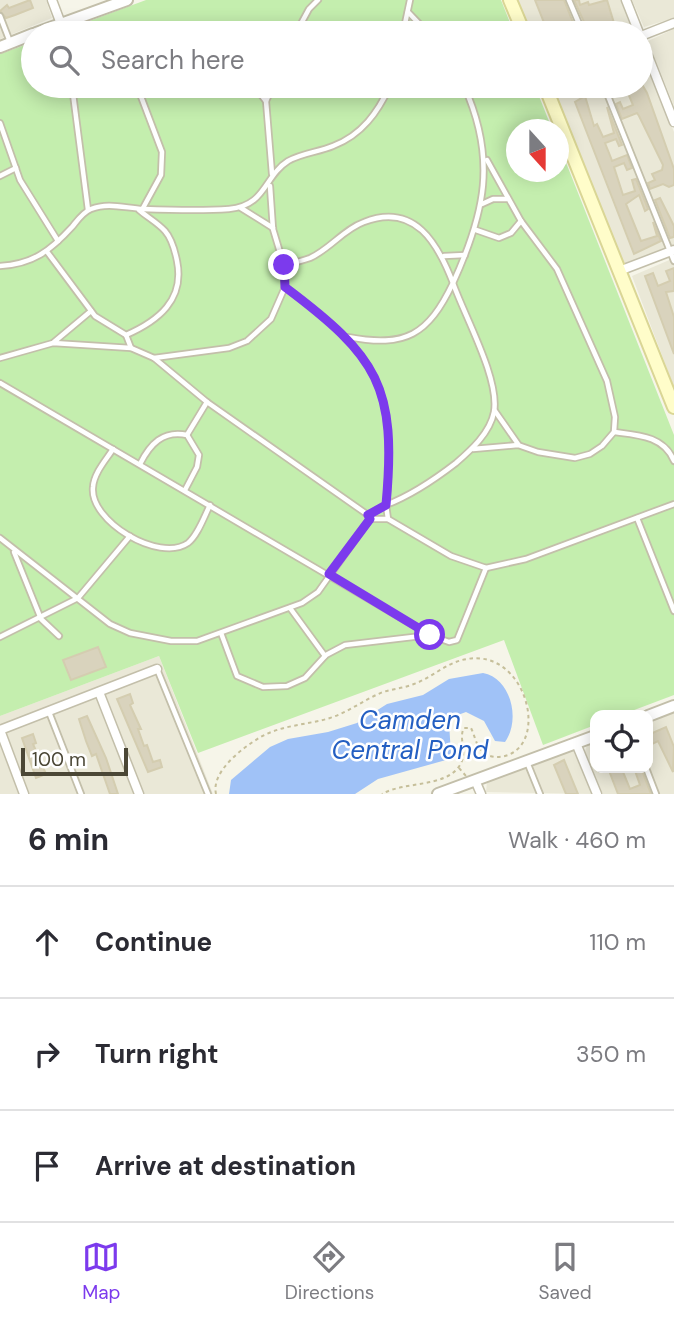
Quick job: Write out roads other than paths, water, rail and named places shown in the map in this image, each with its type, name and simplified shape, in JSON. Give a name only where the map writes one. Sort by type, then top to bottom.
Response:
[{"type":"main road","points":[[510,0],[519,21]]},
{"type":"main road","points":[[550,98],[674,407]]},
{"type":"street","points":[[52,0],[60,21]]},
{"type":"street","points":[[68,21],[111,3],[127,0]]},
{"type":"street","points":[[626,0],[634,21]]},
{"type":"street","points":[[653,31],[674,23]]},
{"type":"street","points":[[653,69],[674,122]]},
{"type":"street","points":[[619,271],[672,250]]},
{"type":"street","points":[[24,794],[0,730],[158,669]]},
{"type":"street","points":[[99,692],[139,794]]},
{"type":"street","points":[[653,714],[674,706]]},
{"type":"street","points":[[438,794],[471,778],[590,738]]},
{"type":"street","points":[[576,743],[597,794]]},
{"type":"street","points":[[471,778],[481,794]]},
{"type":"lane","points":[[302,21],[318,0]]},
{"type":"lane","points":[[405,21],[409,0]]},
{"type":"lane","points":[[569,0],[578,21]]},
{"type":"lane","points":[[407,11],[417,21]]},
{"type":"lane","points":[[0,16],[5,45]]},
{"type":"lane","points":[[74,98],[88,210]]},
{"type":"lane","points":[[141,209],[161,175],[162,152],[142,98]]},
{"type":"lane","points":[[154,358],[229,348],[247,341],[271,318],[285,287],[284,265],[273,229],[267,98]]},
{"type":"lane","points":[[272,174],[288,161],[335,145],[358,133],[380,108],[385,98]]},
{"type":"lane","points":[[468,98],[486,158],[521,221],[557,270],[592,344],[613,400],[614,432],[602,446],[590,454],[575,458],[538,452],[518,444],[472,449]]},
{"type":"lane","points":[[609,98],[672,250],[674,261]]},
{"type":"lane","points":[[0,122],[16,169],[37,210],[58,241]]},
{"type":"lane","points":[[347,337],[365,340],[408,338],[427,326],[441,309],[476,230],[482,204],[486,158]]},
{"type":"lane","points":[[0,176],[16,169]]},
{"type":"lane","points":[[241,208],[270,185]]},
{"type":"lane","points":[[482,204],[493,199],[508,199]]},
{"type":"lane","points":[[0,266],[18,265],[48,253],[88,210],[115,205],[141,209],[241,208],[273,229]]},
{"type":"lane","points":[[48,253],[91,311],[117,332],[126,335],[158,319],[171,304],[178,288],[179,270],[175,248],[164,231],[141,209]]},
{"type":"lane","points":[[284,265],[311,258],[363,222],[380,218],[397,218],[426,232],[444,256],[483,356],[495,410],[518,444]]},
{"type":"lane","points":[[476,230],[499,238],[511,233],[521,221]]},
{"type":"lane","points":[[444,256],[466,254]]},
{"type":"lane","points":[[285,287],[347,337],[362,353],[389,418],[386,505],[388,519]]},
{"type":"lane","points":[[53,343],[91,311]]},
{"type":"lane","points":[[126,335],[131,348]]},
{"type":"lane","points":[[0,358],[53,343],[131,348],[154,358],[207,402],[369,517],[388,519],[451,556],[486,568],[526,559],[674,504]]},
{"type":"lane","points":[[0,383],[430,635],[449,642],[457,640],[486,568]]},
{"type":"lane","points":[[187,435],[207,402]]},
{"type":"lane","points":[[0,538],[110,624],[130,634],[171,641],[197,640],[290,608],[318,592],[369,517],[386,505],[422,488],[472,449],[489,425],[495,410]]},
{"type":"lane","points":[[614,432],[660,441],[674,461]]},
{"type":"lane","points":[[140,464],[156,440],[167,435],[187,435]]},
{"type":"lane","points":[[185,491],[197,467],[199,454],[187,435]]},
{"type":"lane","points":[[114,449],[93,486],[94,501],[104,516],[130,536],[157,548],[173,548],[188,542],[210,505]]},
{"type":"lane","points":[[637,518],[674,611]]},
{"type":"lane","points":[[0,637],[41,619],[78,598],[130,536]]},
{"type":"lane","points":[[13,550],[41,619],[60,636]]},
{"type":"lane","points":[[290,608],[325,656]]},
{"type":"lane","points":[[222,633],[237,676],[263,687],[286,686],[305,678],[325,656],[345,645],[430,635]]},
{"type":"lane","points":[[158,669],[208,794]]},
{"type":"lane","points":[[48,711],[81,794]]},
{"type":"lane","points":[[527,761],[540,794]]},
{"type":"lane","points":[[648,773],[656,794]]},
{"type":"water","name":"Camden Central Pond","points":[[483,673],[493,676],[500,683],[510,701],[512,723],[505,742],[495,741],[484,721],[466,712],[455,716],[449,723],[451,754],[446,760],[378,779],[355,794],[229,794],[231,780],[270,747],[288,739],[328,732],[357,723],[387,704],[423,695],[449,679]]}]
